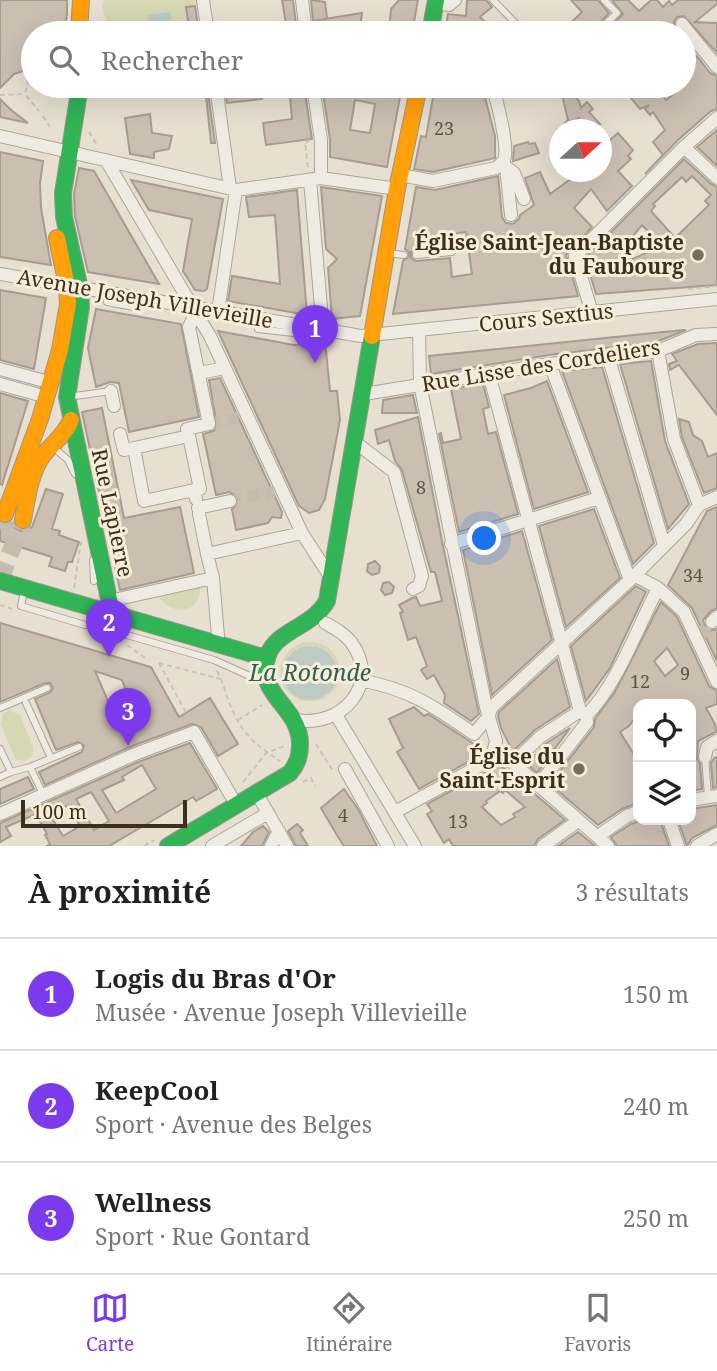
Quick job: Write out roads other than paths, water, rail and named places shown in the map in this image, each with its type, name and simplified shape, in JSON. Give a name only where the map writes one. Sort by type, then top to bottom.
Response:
[{"type":"main road","points":[[82,21],[88,0]]},
{"type":"main road","points":[[88,0],[88,21]]},
{"type":"main road","points":[[432,21],[436,2]]},
{"type":"main road","points":[[5,514],[50,390],[74,287],[63,193],[69,98]]},
{"type":"main road","points":[[64,150],[74,123],[78,98]]},
{"type":"main road","points":[[168,846],[234,801],[257,794],[290,773],[296,766],[301,751],[299,726],[274,696],[266,675],[267,658],[274,644],[284,634],[320,621],[327,601],[374,334],[396,254],[399,182],[416,98]]},
{"type":"main road","name":"Rue Lapierre","points":[[74,287],[81,307],[67,397],[85,495],[115,606]]},
{"type":"main road","points":[[14,493],[34,471],[41,457],[66,433],[71,420]]},
{"type":"main road","points":[[14,493],[23,520]]},
{"type":"main road","points":[[0,581],[85,607],[115,606],[267,658]]},
{"type":"street","points":[[203,0],[206,21]]},
{"type":"street","points":[[302,0],[305,21]]},
{"type":"street","points":[[436,2],[449,5],[455,0]]},
{"type":"street","points":[[696,39],[714,58]]},
{"type":"street","points":[[218,98],[233,189],[218,312]]},
{"type":"street","points":[[315,98],[321,140],[315,179],[323,331]]},
{"type":"street","points":[[494,98],[503,134],[511,215]]},
{"type":"street","points":[[592,313],[575,256],[684,147],[717,118]]},
{"type":"street","points":[[0,136],[233,189],[315,179],[433,181],[505,165]]},
{"type":"street","points":[[684,147],[717,178]]},
{"type":"street","points":[[106,160],[189,301]]},
{"type":"street","points":[[505,165],[514,173],[524,199]]},
{"type":"street","name":"Avenue Joseph Villevieille","points":[[0,274],[323,331],[360,336],[374,334]]},
{"type":"street","name":"Cours Sextius","points":[[374,334],[717,299]]},
{"type":"street","points":[[218,636],[213,578],[197,503],[200,489],[187,429],[209,424],[189,327],[196,313],[225,368],[278,491],[331,578]]},
{"type":"street","points":[[419,331],[424,384],[451,544],[488,717],[496,740],[494,749],[608,846]]},
{"type":"street","name":"Rue Lisse des Cordeliers","points":[[363,394],[550,364],[658,351],[696,335],[717,334]]},
{"type":"street","points":[[658,351],[674,439],[699,505]]},
{"type":"street","points":[[608,356],[664,545]]},
{"type":"street","points":[[550,364],[599,498],[632,578],[658,588],[684,612],[717,682]]},
{"type":"street","points":[[199,373],[225,368]]},
{"type":"street","points":[[0,369],[50,390]]},
{"type":"street","points":[[489,374],[561,644],[584,716]]},
{"type":"street","points":[[0,384],[50,390]]},
{"type":"street","points":[[111,391],[114,407]]},
{"type":"street","name":"Rue Lapierre","points":[[40,419],[43,433],[52,446]]},
{"type":"street","points":[[120,434],[124,450],[189,436]]},
{"type":"street","points":[[355,442],[394,472],[422,576],[419,586],[413,589]]},
{"type":"street","points":[[134,448],[144,500],[197,503],[230,501]]},
{"type":"street","points":[[451,544],[599,498]]},
{"type":"street","points":[[360,680],[390,686],[411,694],[474,734],[488,717],[492,707],[632,578],[686,524],[699,505],[717,498]]},
{"type":"street","points":[[207,554],[302,533]]},
{"type":"street","points":[[115,606],[213,578]]},
{"type":"street","points":[[538,786],[584,716],[598,703],[609,686],[658,588]]},
{"type":"street","points":[[296,720],[311,722],[337,715],[353,699],[360,680],[360,664],[352,644],[343,634],[320,621]]},
{"type":"street","points":[[337,715],[415,846]]},
{"type":"street","points":[[513,763],[540,737],[584,716]]},
{"type":"street","points":[[0,814],[135,754],[194,732],[234,801]]},
{"type":"street","points":[[705,757],[707,747],[717,741]]},
{"type":"street","points":[[394,812],[499,755]]},
{"type":"street","points":[[340,771],[388,846]]},
{"type":"street","points":[[257,794],[287,846]]},
{"type":"street","points":[[212,846],[268,813]]},
{"type":"street","points":[[598,836],[633,814]]},
{"type":"street","points":[[543,846],[578,821]]},
{"type":"street","points":[[671,825],[678,846]]},
{"type":"street","points":[[271,846],[278,831]]},
{"type":"street","points":[[697,846],[716,838]]},
{"type":"lane","points":[[494,0],[514,21]]},
{"type":"lane","points":[[604,0],[617,13],[609,21]]},
{"type":"lane","points":[[416,255],[452,253],[453,239]]},
{"type":"lane","points":[[108,293],[107,302],[139,307]]},
{"type":"lane","points":[[258,329],[320,336],[323,331]]},
{"type":"lane","points":[[67,397],[111,391]]},
{"type":"lane","name":"Rue Lapierre","points":[[52,446],[72,466],[85,495]]},
{"type":"lane","points":[[85,495],[94,580]]},
{"type":"lane","points":[[25,589],[21,606],[85,625]]},
{"type":"lane","points":[[85,607],[95,621],[113,631],[214,660],[252,677],[266,675]]},
{"type":"lane","points":[[0,708],[47,688]]},
{"type":"lane","points":[[26,704],[51,758]]},
{"type":"lane","points":[[0,777],[79,747]]},
{"type":"lane","points":[[0,749],[11,772]]},
{"type":"lane","points":[[705,757],[712,796]]},
{"type":"lane","points":[[30,767],[43,794]]},
{"type":"water","points":[[170,12],[172,20],[149,21],[148,15]]},
{"type":"water","name":"La Rotonde","points":[[310,646],[329,654],[337,673],[329,692],[310,700],[291,692],[283,673],[291,654]]},
{"type":"tunnel","points":[[209,424],[247,416]]},
{"type":"tunnel","points":[[230,501],[274,492]]},
{"type":"tunnel","points":[[0,529],[5,514]]},
{"type":"tunnel","points":[[0,580],[23,520]]},
{"type":"tunnel","points":[[699,637],[712,622]]},
{"type":"place","name":"Église Saint-Jean-Baptiste du Faubourg","points":[[698,255]]},
{"type":"place","name":"Logis du Bras d'Or","points":[[315,363]]},
{"type":"place","name":"KeepCool","points":[[109,657]]},
{"type":"place","name":"Wellness","points":[[128,746]]},
{"type":"place","name":"Église du Saint-Esprit","points":[[579,769]]}]
